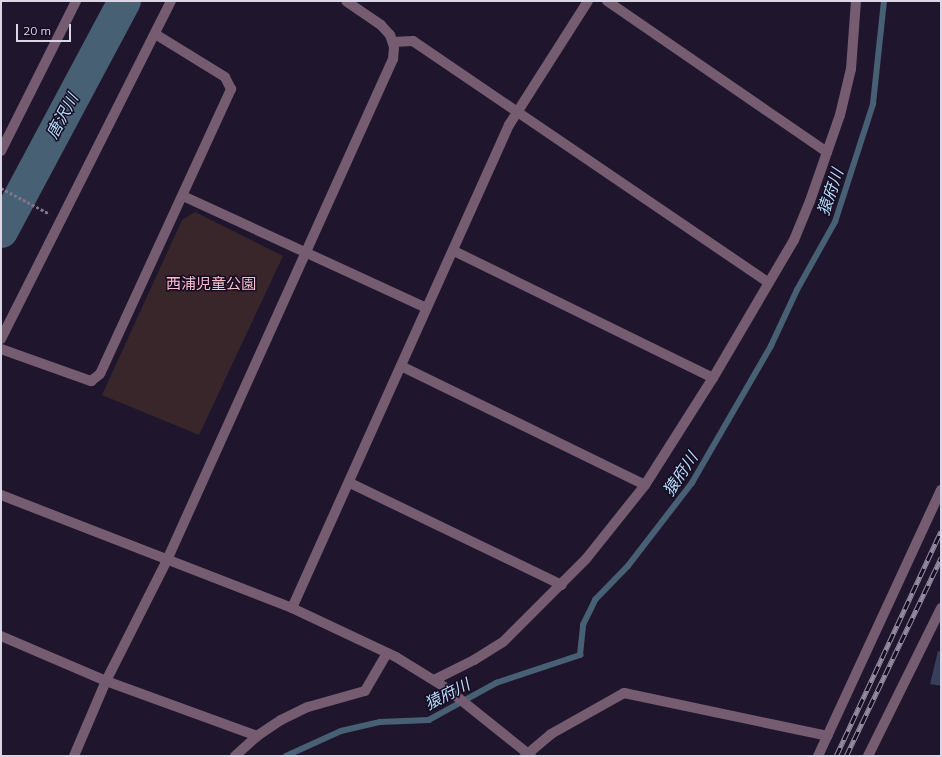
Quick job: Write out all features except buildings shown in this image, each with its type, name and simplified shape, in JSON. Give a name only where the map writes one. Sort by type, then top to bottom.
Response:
[{"type":"street","points":[[1,151],[76,1]]},
{"type":"street","points":[[1,339],[156,34],[171,1]]},
{"type":"street","points":[[74,756],[106,681],[167,560],[393,60],[393,42],[381,26],[346,1]]},
{"type":"street","points":[[292,608],[350,483],[426,308],[454,251],[509,125],[588,1]]},
{"type":"street","points":[[607,1],[827,152]]},
{"type":"street","points":[[434,680],[474,660],[503,642],[562,585],[621,520],[645,486],[713,378],[794,240],[840,115],[851,69],[856,1]]},
{"type":"street","points":[[1,349],[91,381],[100,374],[231,89],[225,77],[156,34]]},
{"type":"street","points":[[393,42],[413,41],[770,283]]},
{"type":"street","points":[[183,196],[305,254],[426,308]]},
{"type":"street","points":[[454,251],[713,378]]},
{"type":"street","points":[[401,366],[645,486]]},
{"type":"street","points":[[350,483],[562,585]]},
{"type":"street","points":[[818,756],[941,490]]},
{"type":"street","points":[[1,495],[292,608],[387,653],[446,688],[481,715],[528,755],[551,734],[624,693],[814,731],[828,736]]},
{"type":"street","points":[[868,756],[941,608]]},
{"type":"street","points":[[1,636],[106,681],[258,736]]},
{"type":"street","points":[[235,756],[258,736],[282,720],[308,707],[365,691],[387,653]]},
{"type":"path","points":[[1,188],[48,213]]},
{"type":"green space","name":"西浦児童公園","points":[[195,212],[283,256],[199,435],[102,395],[182,220]]},
{"type":"waterway","name":"唐沢川","points":[[1,231],[124,1]]},
{"type":"waterway","name":"猿府川","points":[[286,756],[341,731],[380,722],[429,720],[496,683],[580,655],[583,625],[595,600],[628,566],[692,483],[771,346],[797,290],[835,222],[873,104],[884,1]]},
{"type":"railway","points":[[836,756],[941,531]]},
{"type":"railway","points":[[846,756],[941,558]]}]
